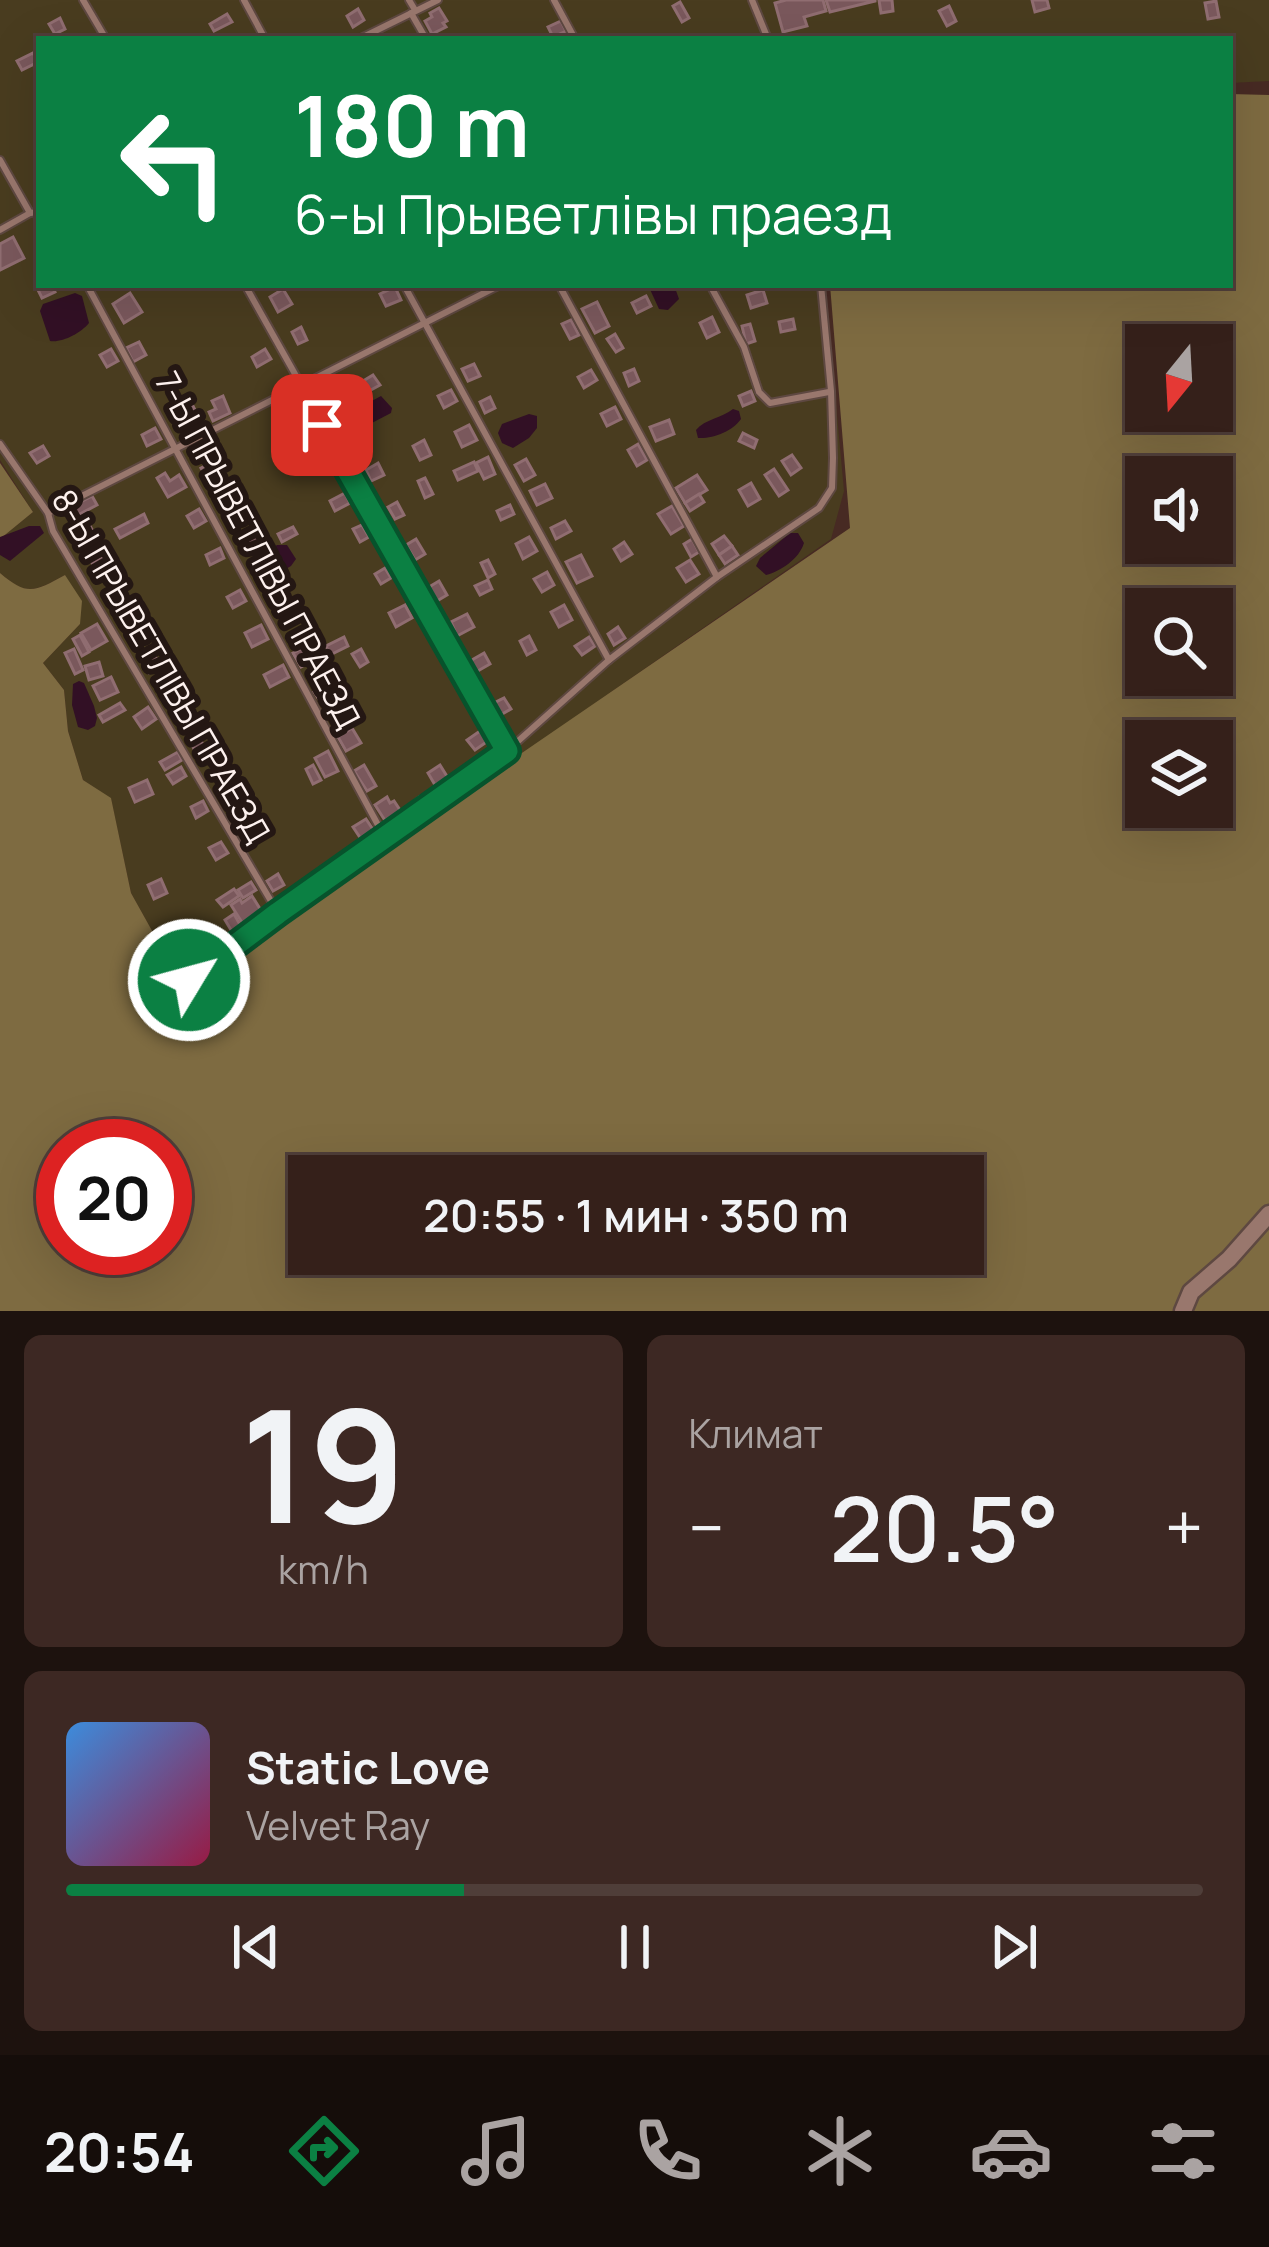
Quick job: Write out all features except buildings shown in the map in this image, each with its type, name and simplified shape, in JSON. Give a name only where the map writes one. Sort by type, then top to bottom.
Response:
[{"type":"street","points":[[1183,1311],[1190,1292],[1229,1259],[1269,1214]]},
{"type":"lane","points":[[83,0],[104,36]]},
{"type":"lane","points":[[244,0],[263,36]]},
{"type":"lane","points":[[409,0],[424,36]]},
{"type":"lane","points":[[364,36],[438,0]]},
{"type":"lane","points":[[554,0],[573,36]]},
{"type":"lane","points":[[752,0],[767,36]]},
{"type":"lane","points":[[0,160],[35,213],[0,230]]},
{"type":"lane","name":"7-Ы ПРЫВЕТЛІВЫ ПРАЕЗД","points":[[89,288],[386,838]]},
{"type":"lane","points":[[247,288],[507,751]]},
{"type":"lane","points":[[406,288],[609,660]]},
{"type":"lane","points":[[48,513],[494,288]]},
{"type":"lane","points":[[561,288],[717,577]]},
{"type":"lane","points":[[712,288],[744,346],[759,392],[770,404],[831,392]]},
{"type":"lane","points":[[189,980],[507,751],[609,660],[717,577],[819,508],[832,488],[831,392],[821,288]]},
{"type":"lane","name":"8-Ы ПРЫВЕТЛІВЫ ПРАЕЗД","points":[[0,444],[48,513],[53,531],[278,913]]},
{"type":"shaded area","points":[[0,0],[1269,0],[1269,81],[1233,83],[1233,36],[36,36],[36,288],[825,288],[844,491],[831,539],[184,989],[131,893],[111,799],[83,780],[68,731],[64,690],[43,663],[80,624],[65,575],[31,589],[17,586],[0,573],[0,539],[33,512],[0,460]]},
{"type":"shaded area","points":[[1233,94],[1269,95],[1269,1311],[0,1311],[0,573],[32,589],[65,575],[82,601],[80,624],[43,663],[64,690],[68,731],[83,780],[111,798],[131,893],[184,988],[850,528],[830,288],[1233,288]]},
{"type":"shaded area","points":[[649,288],[675,288],[679,299],[668,310],[659,309]]},
{"type":"shaded area","points":[[75,293],[82,296],[89,323],[71,336],[50,341],[40,311],[43,304]]},
{"type":"shaded area","points":[[381,396],[391,413],[362,425],[355,410]]},
{"type":"shaded area","points":[[733,409],[741,419],[733,427],[698,438],[700,426]]},
{"type":"shaded area","points":[[529,414],[537,416],[537,428],[529,438],[513,448],[502,443],[498,433],[502,424]]},
{"type":"shaded area","points":[[0,463],[33,512],[0,539]]},
{"type":"shaded area","points":[[40,526],[44,533],[10,561],[0,555],[0,537]]},
{"type":"shaded area","points":[[790,533],[798,533],[802,549],[789,564],[766,575],[756,566],[760,558]]},
{"type":"shaded area","points":[[277,545],[287,545],[296,559],[272,577],[257,558]]},
{"type":"shaded area","points":[[84,683],[97,718],[88,730],[78,727],[72,705],[73,684]]},
{"type":"route","points":[[189,980],[507,751],[322,425]]}]
